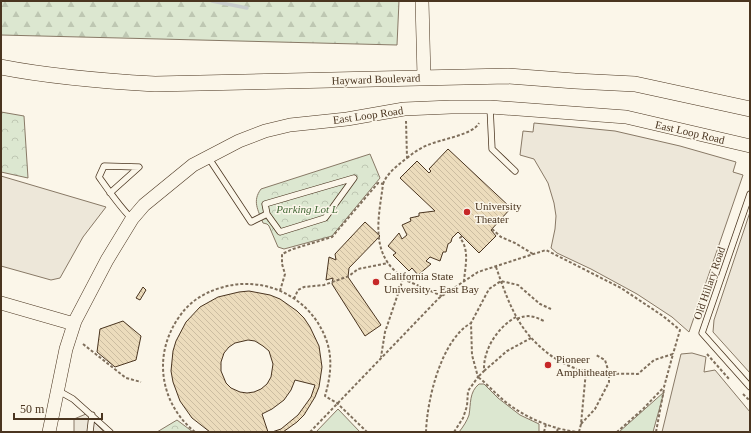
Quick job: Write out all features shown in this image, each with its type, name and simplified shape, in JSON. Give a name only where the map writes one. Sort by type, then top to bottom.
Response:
[{"type":"main road","name":"Hayward Boulevard","points":[[1,68],[29,73],[155,84],[508,76],[635,84],[750,109]]},
{"type":"street","points":[[422,1],[424,77]]},
{"type":"street","name":"East Loop Road","points":[[49,432],[66,349],[74,324],[107,260],[132,219],[144,205],[193,165],[239,141],[265,131],[290,125],[347,119],[404,110],[451,107],[490,107],[626,117],[750,146]]},
{"type":"street","points":[[1,303],[74,324]]},
{"type":"lane","points":[[490,107],[492,149],[515,171]]},
{"type":"lane","points":[[208,157],[251,222],[267,214]]},
{"type":"lane","points":[[110,193],[139,167],[104,166],[99,177],[110,193],[132,219]]},
{"type":"lane","points":[[354,178],[325,218],[280,232],[267,214],[265,204],[354,178]]},
{"type":"lane","name":"Old Hillary Road","points":[[750,194],[702,333],[750,387]]},
{"type":"lane","points":[[57,390],[73,399],[110,432]]},
{"type":"lane","points":[[90,432],[92,415]]},
{"type":"path","points":[[406,121],[406,158]]},
{"type":"path","points":[[442,296],[403,279],[388,263],[380,246],[378,234],[383,184],[384,180],[390,173],[406,158],[426,146],[471,130],[479,123]]},
{"type":"path","points":[[280,291],[285,274],[282,264],[282,254],[293,248],[332,237],[378,183],[383,184]]},
{"type":"path","points":[[492,229],[501,237],[515,243],[533,254]]},
{"type":"path","points":[[462,236],[460,238],[465,244],[466,252],[464,282]]},
{"type":"path","points":[[310,432],[442,296],[478,272],[546,250],[621,288],[680,330],[664,387],[656,432]]},
{"type":"path","points":[[294,299],[298,290],[304,287],[324,285],[349,276],[358,269],[388,263]]},
{"type":"path","points":[[496,266],[517,318],[531,338],[549,356],[559,362],[586,371],[638,374],[654,360],[673,354]]},
{"type":"path","points":[[382,357],[385,332],[403,279]]},
{"type":"path","points":[[426,432],[426,419],[430,397],[437,374],[448,348],[464,328],[471,323],[489,289],[501,281],[518,285],[540,304],[551,309]]},
{"type":"path","points":[[195,432],[189,428],[175,411],[169,398],[165,384],[163,356],[166,343],[173,326],[181,314],[193,302],[206,293],[237,284],[255,284],[280,291],[301,304],[312,315],[321,328],[328,343],[331,368],[325,396],[338,403],[367,432]]},
{"type":"path","points":[[484,371],[486,353],[507,322],[524,315],[532,315],[544,320]]},
{"type":"path","points":[[471,323],[472,355],[478,377],[515,407],[546,424],[578,432],[581,424],[586,371]]},
{"type":"path","points":[[454,432],[463,418],[467,406],[468,391],[478,377],[507,351],[531,338]]},
{"type":"path","points":[[84,344],[126,378],[141,382]]},
{"type":"path","points":[[707,354],[734,383]]},
{"type":"path","points":[[581,424],[595,409],[609,382],[609,373],[605,360],[596,355]]},
{"type":"path","points":[[618,432],[664,387]]},
{"type":"path","points":[[739,389],[750,401]]},
{"type":"path","points":[[544,432],[546,424]]},
{"type":"path","points":[[557,432],[558,428]]},
{"type":"green space","points":[[1,1],[399,1],[397,45],[1,35]]},
{"type":"green space","points":[[1,112],[24,116],[28,178],[1,172]]},
{"type":"green space","name":"Parking Lot L","points":[[370,154],[380,178],[332,236],[284,249],[278,247],[269,226],[263,223],[258,210],[256,202],[258,193],[261,189]]},
{"type":"green space","points":[[479,384],[484,384],[498,398],[520,415],[539,424],[539,432],[459,432],[469,415],[472,394]]},
{"type":"green space","points":[[664,392],[653,432],[619,432]]},
{"type":"green space","points":[[338,409],[360,432],[316,432]]},
{"type":"green space","points":[[177,420],[193,432],[157,432]]},
{"type":"shaded area","points":[[534,123],[615,131],[680,146],[736,162],[733,172],[743,175],[689,332],[672,317],[637,294],[591,269],[557,253],[551,248],[556,216],[548,183],[534,159],[520,155],[523,131],[533,132]]},
{"type":"shaded area","points":[[1,176],[106,207],[83,237],[60,278],[51,280],[1,266]]},
{"type":"shaded area","points":[[750,212],[750,373],[713,332],[714,320]]},
{"type":"shaded area","points":[[692,353],[706,357],[704,372],[715,370],[750,412],[750,432],[662,432],[681,354]]},
{"type":"shaded area","points":[[86,414],[104,432],[74,432],[74,419]]},
{"type":"building","name":"University Theater","points":[[448,149],[511,208],[491,230],[496,236],[479,253],[458,232],[448,244],[446,252],[443,252],[440,261],[430,257],[426,261],[431,264],[418,275],[412,268],[409,271],[393,255],[396,253],[388,246],[399,233],[402,239],[407,235],[402,225],[411,221],[410,218],[419,216],[419,213],[435,211],[400,178],[417,161],[429,173],[431,171],[429,169]]},
{"type":"building","points":[[365,222],[380,236],[349,268],[348,277],[381,325],[365,336],[332,284],[333,278],[326,280],[329,257],[336,260],[335,254]]},
{"type":"building","points":[[143,287],[146,290],[140,300],[136,298]]},
{"type":"building","points":[[249,291],[270,295],[280,299],[304,318],[319,346],[322,367],[319,387],[315,397],[304,415],[283,432],[272,432],[281,429],[298,415],[311,397],[315,385],[295,380],[291,390],[284,400],[262,414],[268,432],[210,432],[192,418],[180,401],[173,382],[171,371],[173,351],[176,341],[186,322],[200,307],[218,297]],"holes":[[[248,340],[255,341],[269,351],[273,364],[271,377],[267,384],[261,389],[254,392],[240,392],[231,388],[226,383],[221,371],[221,362],[224,353],[235,343]]]},
{"type":"building","points":[[123,321],[141,336],[136,360],[115,367],[97,352],[100,329]]},
{"type":"waterway","points":[[212,1],[247,8]]},
{"type":"place","name":"University Theater","points":[[467,212]]},
{"type":"place","name":"California State University - East Bay","points":[[376,282]]},
{"type":"place","name":"Pioneer Amphitheater","points":[[548,365]]}]
